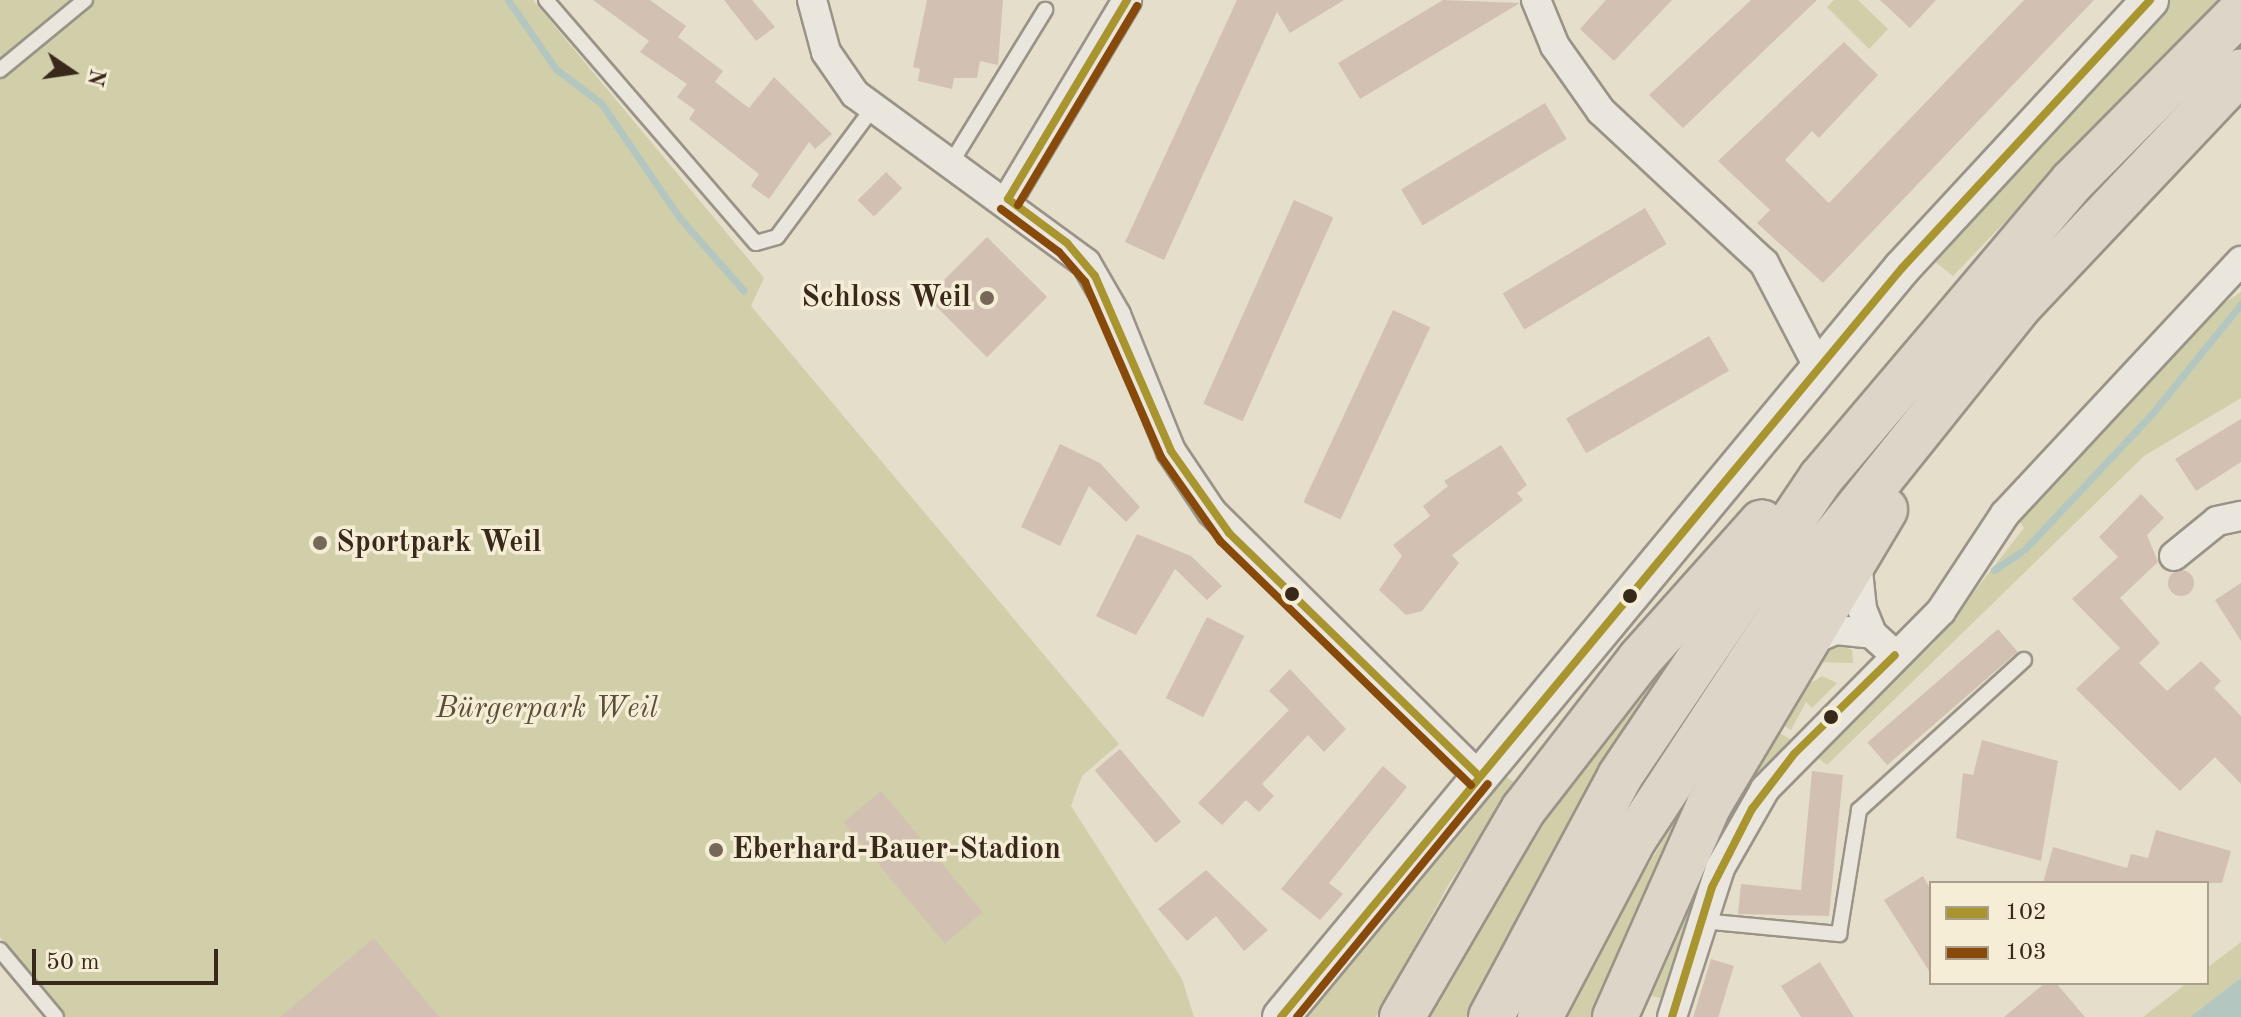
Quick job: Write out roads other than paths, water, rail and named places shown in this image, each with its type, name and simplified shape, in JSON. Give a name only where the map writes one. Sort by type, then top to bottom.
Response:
[{"type":"highway","points":[[1491,1017],[1620,776],[1821,478],[2062,192],[2241,11]]},
{"type":"highway","points":[[1540,1017],[1693,744],[1823,551],[1919,427],[2074,244],[2241,71]]},
{"type":"highway","points":[[1615,1017],[1697,829],[1805,643],[1900,489],[1919,427]]},
{"type":"highway","points":[[1402,1017],[1489,859],[1577,739],[1765,518],[1821,478]]},
{"type":"street","points":[[812,0],[834,67],[872,109],[1008,199],[1067,243],[1095,276],[1171,451],[1229,533],[1479,776]]},
{"type":"street","points":[[1008,199],[1127,0]]},
{"type":"street","points":[[1536,0],[1555,46],[1601,111],[1764,263],[1819,368]]},
{"type":"street","points":[[1281,1017],[1977,181],[2150,0]]},
{"type":"street","points":[[1672,1017],[1701,920],[1728,850],[1765,789],[1948,601],[2005,514],[2241,261]]},
{"type":"street","points":[[2174,556],[2217,521],[2241,516]]},
{"type":"street","points":[[1858,555],[1855,585],[1872,634],[1895,655]]},
{"type":"street","points":[[1805,643],[1836,630],[1872,634]]},
{"type":"lane","points":[[0,70],[85,0]]},
{"type":"lane","points":[[546,0],[756,243],[777,237],[872,109]]},
{"type":"lane","points":[[951,163],[1045,10]]},
{"type":"lane","points":[[1701,920],[1839,934],[1859,810],[2024,660]]},
{"type":"lane","points":[[0,950],[56,1017]]},
{"type":"waterway","points":[[508,0],[556,69],[601,103],[679,217],[744,291]]},
{"type":"waterway","points":[[2025,549],[2151,415],[2241,304]]},
{"type":"waterway","points":[[1994,570],[2021,552]]},
{"type":"place","name":"Schloss Weil","points":[[987,298]]},
{"type":"place","name":"Sportpark Weil","points":[[320,543]]},
{"type":"place","name":"Eberhard-Bauer-Stadion","points":[[716,850]]},
{"type":"park label","name":"Bürgerpark Weil","points":[[547,709]]}]
